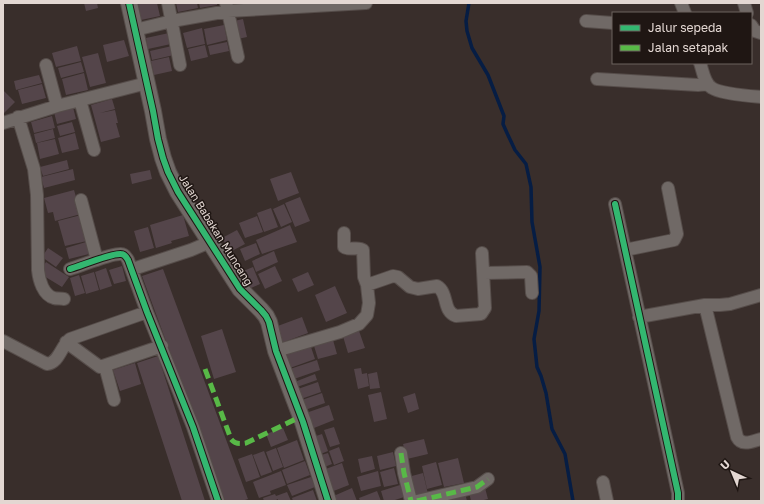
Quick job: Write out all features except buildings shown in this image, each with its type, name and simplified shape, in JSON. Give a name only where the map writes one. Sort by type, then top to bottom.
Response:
[{"type":"street","name":"Jalan Babakan Muncang","points":[[129,3],[160,146],[168,172],[178,192],[240,289],[266,316],[269,322],[276,351],[303,422],[328,501]]},
{"type":"street","points":[[168,3],[180,65]]},
{"type":"street","points":[[135,30],[227,7],[366,3]]},
{"type":"street","points":[[227,7],[238,57]]},
{"type":"street","points":[[586,21],[612,22]]},
{"type":"street","points":[[752,27],[754,31],[761,34]]},
{"type":"street","points":[[700,64],[706,80],[711,88],[761,97]]},
{"type":"street","points":[[46,65],[57,106]]},
{"type":"street","points":[[597,79],[698,85],[708,84]]},
{"type":"street","points":[[3,122],[57,106],[147,83]]},
{"type":"street","points":[[80,100],[94,150]]},
{"type":"street","points":[[18,117],[30,153],[35,176],[37,195],[39,279],[44,291],[51,297],[56,299],[64,299]]},
{"type":"street","points":[[625,250],[674,240],[676,238],[677,234],[668,188]]},
{"type":"street","points":[[81,200],[97,260]]},
{"type":"street","points":[[615,204],[678,494],[678,501]]},
{"type":"street","points":[[276,351],[340,332],[359,324],[367,315],[367,285],[364,277],[363,250],[347,249],[344,247],[344,233]]},
{"type":"street","points":[[132,269],[191,250],[210,242]]},
{"type":"street","points":[[367,285],[393,276],[398,277],[410,288],[418,289],[437,286],[442,291],[448,311],[452,314],[456,316],[481,314],[485,308],[482,253]]},
{"type":"street","points":[[70,270],[97,260],[120,254],[125,255],[132,269],[147,312],[194,427],[218,501]]},
{"type":"street","points":[[484,273],[527,272],[531,276],[532,293]]},
{"type":"street","points":[[639,317],[705,305],[730,304],[761,295]]},
{"type":"street","points":[[705,305],[737,437],[741,442],[746,443],[761,439]]},
{"type":"street","points":[[3,341],[47,364],[51,364],[55,361],[66,342],[70,339],[147,312]]},
{"type":"street","points":[[66,342],[100,367],[162,346]]},
{"type":"street","points":[[105,366],[114,400]]},
{"type":"street","points":[[401,453],[411,501]]},
{"type":"street","points":[[417,501],[477,487],[488,479]]},
{"type":"street","points":[[603,482],[607,501]]},
{"type":"waterway","points":[[469,3],[466,21],[472,48],[488,75],[504,116],[503,124],[507,133],[515,150],[526,164],[531,187],[532,222],[540,267],[539,311],[534,339],[537,367],[546,393],[552,429],[565,454],[573,501]]},
{"type":"marked path","points":[[205,369],[231,439],[236,443],[246,443],[300,417]]},
{"type":"marked path","points":[[401,453],[411,501]]},
{"type":"marked path","points":[[417,501],[477,487],[488,479]]},
{"type":"cycle path","points":[[129,3],[158,139],[168,172],[178,192],[240,289],[261,310],[269,322],[276,351],[303,422],[328,501]]},
{"type":"cycle path","points":[[615,204],[678,493],[678,501]]},
{"type":"cycle path","points":[[70,269],[116,254],[124,255],[127,258],[193,427],[218,501]]}]
